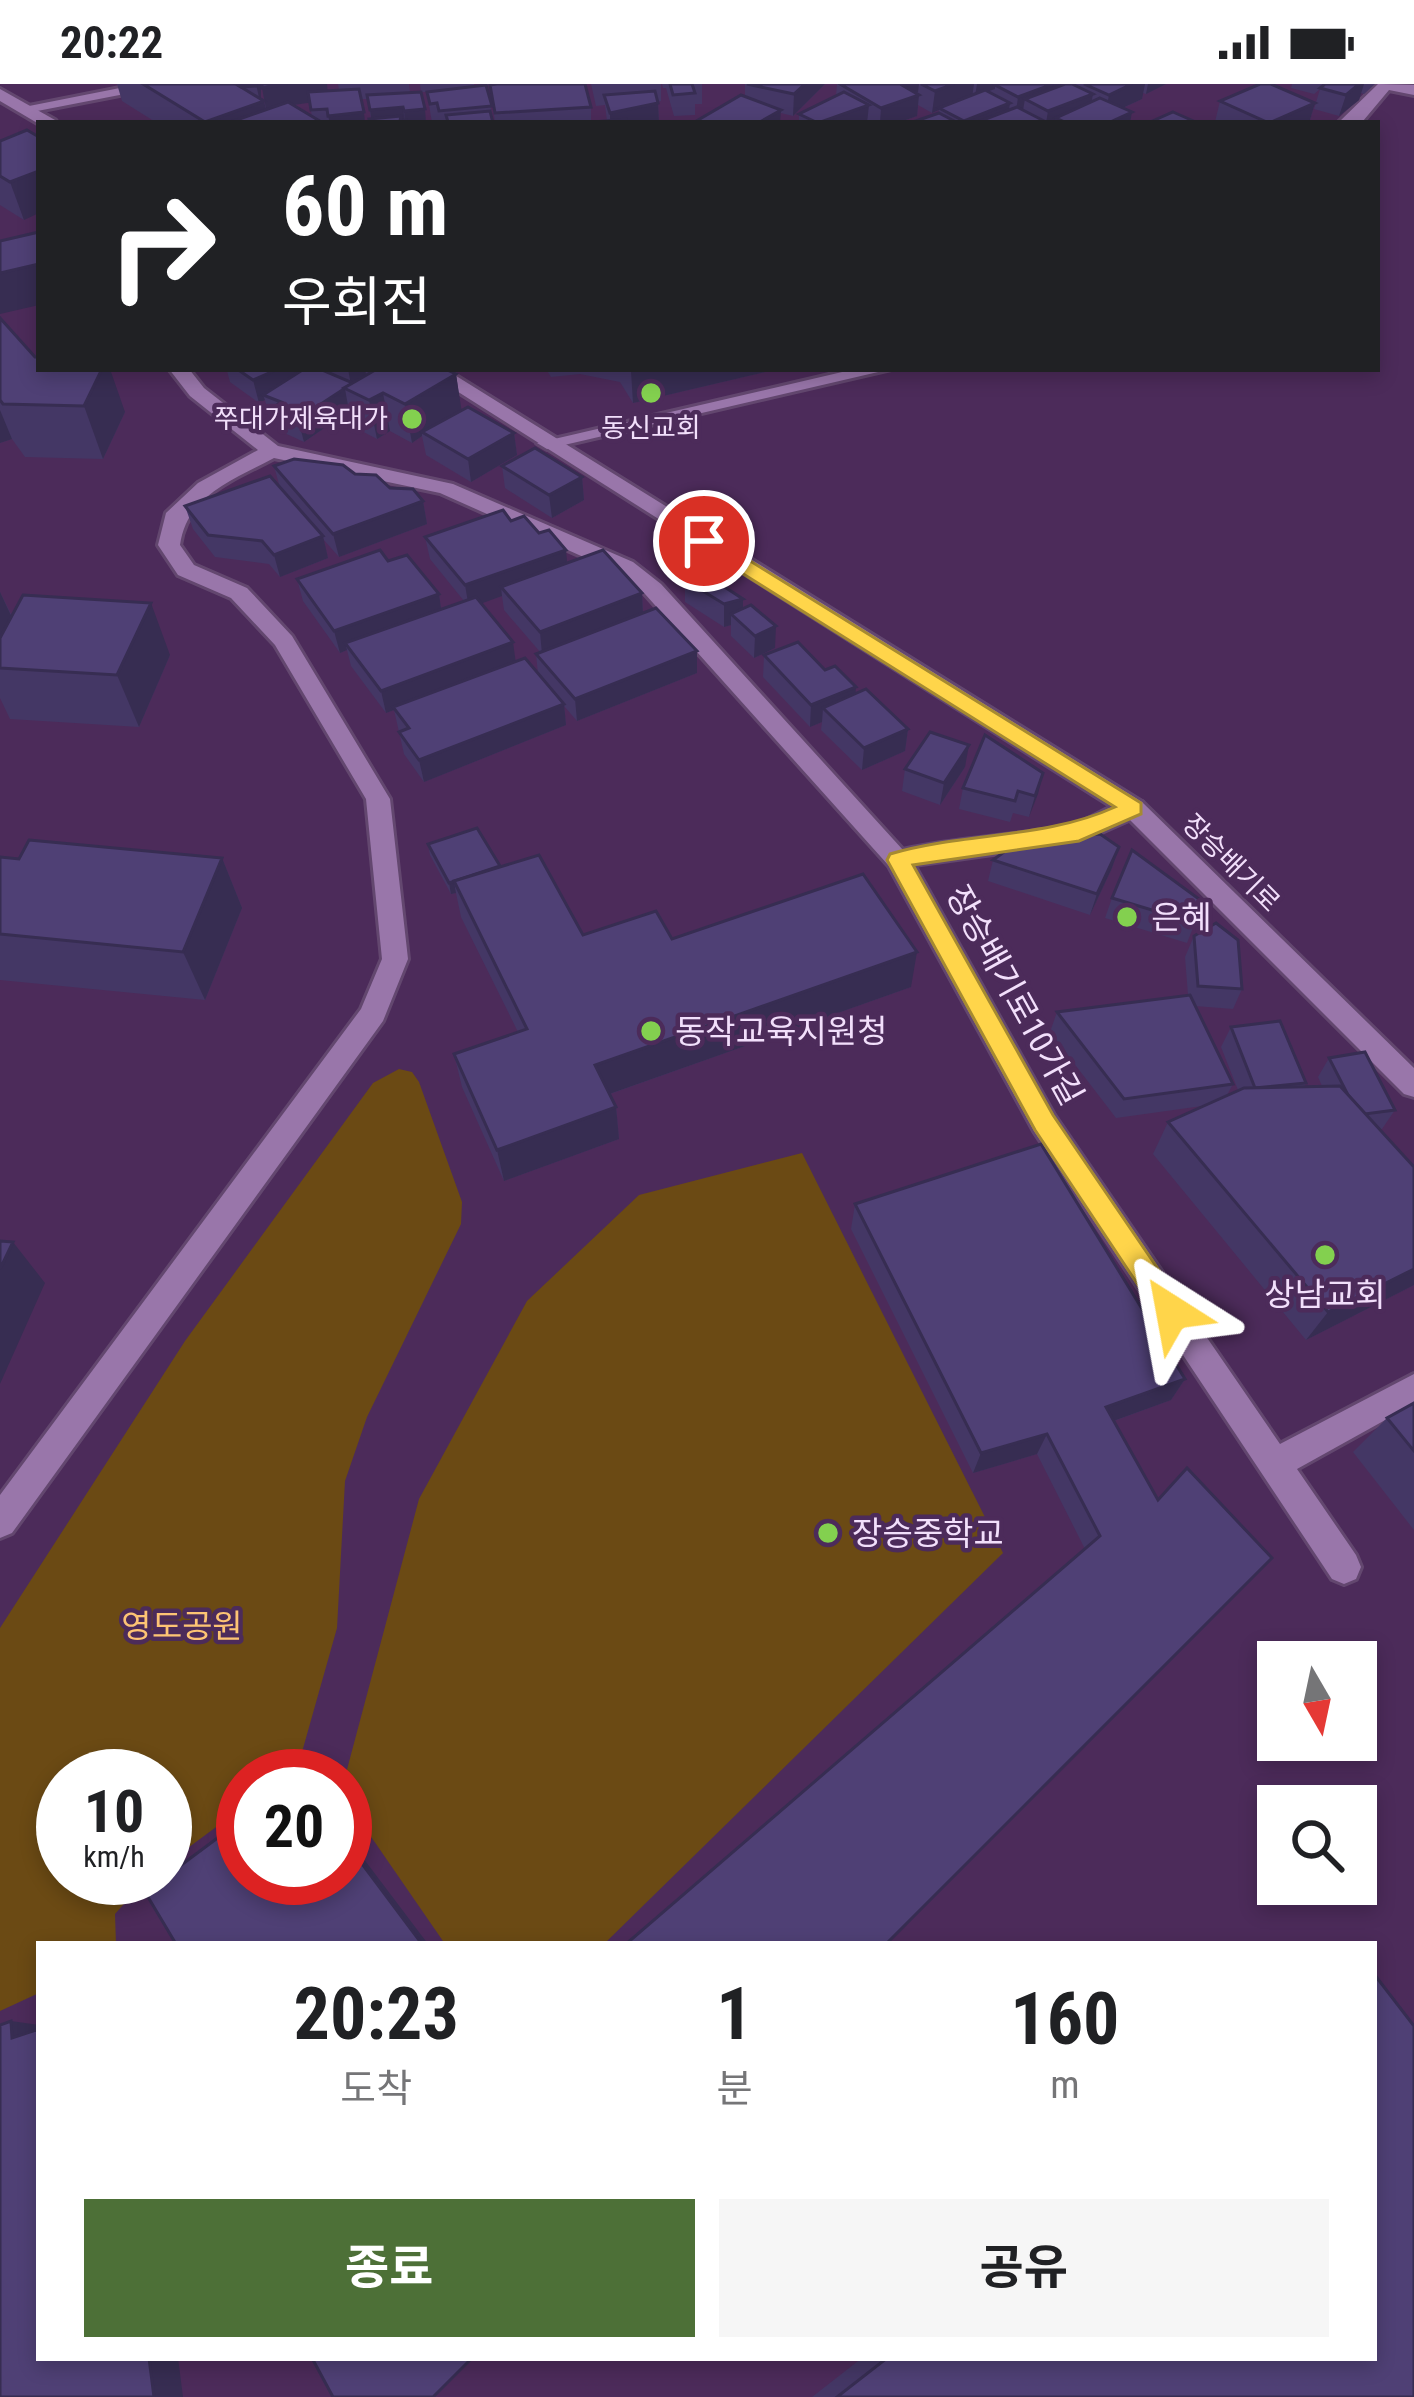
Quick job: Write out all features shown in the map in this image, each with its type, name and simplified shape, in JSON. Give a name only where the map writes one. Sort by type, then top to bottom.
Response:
[{"type":"main road","points":[[27,108],[168,84]]},
{"type":"main road","points":[[1353,120],[1385,86],[1414,90]]},
{"type":"main road","points":[[0,94],[45,120]]},
{"type":"main road","name":"장승배기로10가길","points":[[182,372],[197,392],[271,451],[446,488],[625,567],[653,590],[898,860],[1044,1123],[1344,1567]]},
{"type":"main road","name":"장승배기로","points":[[438,372],[1133,808],[1414,1086]]},
{"type":"main road","points":[[547,443],[866,372]]},
{"type":"main road","points":[[0,1522],[373,1014],[395,959],[378,799],[284,640],[239,593],[186,570],[169,545],[173,518],[205,487],[271,451]]},
{"type":"main road","points":[[898,860],[955,847],[1079,833],[1133,808]]},
{"type":"main road","points":[[1274,1464],[1414,1388]]},
{"type":"green space","name":"영도공원","points":[[399,1069],[412,1072],[462,1202],[461,1224],[367,1417],[345,1481],[337,1628],[303,1749],[216,1749],[216,1827],[192,1845],[192,1749],[36,1749],[36,1905],[123,1905],[115,1914],[116,1941],[36,1941],[36,1994],[0,2011],[0,1628],[185,1341],[373,1083]]},
{"type":"green space","points":[[802,1153],[1003,1553],[607,1941],[443,1941],[372,1838],[372,1749],[352,1749],[419,1499],[527,1301],[639,1195]]},
{"type":"building","points":[[143,84],[236,84],[264,101],[202,120]]},
{"type":"building","points":[[585,84],[591,107],[495,113],[490,85]]},
{"type":"building","points":[[670,84],[692,84],[695,93],[673,95]]},
{"type":"building","points":[[747,84],[805,84],[794,94]]},
{"type":"building","points":[[840,84],[900,84],[919,95],[881,108]]},
{"type":"building","points":[[921,84],[954,84],[935,91]]},
{"type":"building","points":[[1053,84],[1018,97],[995,85]]},
{"type":"building","points":[[1065,84],[1093,94],[1048,111],[1025,99]]},
{"type":"building","points":[[1084,84],[1132,84],[1109,95]]},
{"type":"building","points":[[1271,84],[1315,103],[1276,120],[1262,120],[1220,101]]},
{"type":"building","points":[[1359,84],[1346,95],[1320,88]]},
{"type":"building","points":[[486,85],[492,106],[439,111],[437,103],[430,104],[427,92]]},
{"type":"building","points":[[359,89],[364,112],[328,116],[327,109],[311,110],[308,92]]},
{"type":"building","points":[[985,90],[1010,103],[967,120],[939,108]]},
{"type":"building","points":[[655,91],[658,103],[610,113],[604,95]]},
{"type":"building","points":[[421,92],[425,109],[404,111],[403,107],[370,110],[367,95]]},
{"type":"building","points":[[844,92],[869,105],[826,120],[799,114]]},
{"type":"building","points":[[741,95],[781,110],[763,120],[698,120]]},
{"type":"building","points":[[1100,98],[1132,112],[1115,120],[1056,118]]},
{"type":"building","points":[[288,102],[318,120],[237,120]]},
{"type":"building","points":[[1017,107],[1042,120],[983,120]]},
{"type":"building","points":[[490,111],[492,120],[447,120],[446,115]]},
{"type":"building","points":[[1173,112],[1191,120],[1155,120]]},
{"type":"building","points":[[939,113],[952,120],[919,120]]},
{"type":"building","points":[[27,130],[36,135],[36,172],[10,182],[0,176],[0,141]]},
{"type":"building","points":[[36,233],[36,265],[0,273],[0,241]]},
{"type":"building","points":[[0,318],[36,357],[36,372],[101,372],[84,406],[3,404]]},
{"type":"building","points":[[241,372],[271,372],[253,380]]},
{"type":"building","points":[[299,372],[327,372],[353,383],[298,419],[273,408],[281,402],[263,395]]},
{"type":"building","points":[[372,372],[456,374],[405,404],[383,393],[369,400],[344,388]]},
{"type":"building","points":[[468,407],[514,433],[468,459],[422,432]]},
{"type":"building","points":[[535,448],[582,477],[549,495],[502,466]]},
{"type":"building","points":[[294,459],[376,475],[390,488],[413,489],[423,501],[333,534],[274,466]]},
{"type":"building","points":[[270,476],[323,536],[274,555],[262,541],[208,535],[185,506]]},
{"type":"building","points":[[503,510],[511,521],[524,516],[539,533],[549,530],[566,550],[465,585],[425,537]]},
{"type":"building","points":[[380,550],[388,561],[407,555],[439,594],[334,631],[297,579]]},
{"type":"building","points":[[603,550],[642,593],[540,632],[501,587]]},
{"type":"building","points":[[700,571],[743,599],[724,604],[685,580]]},
{"type":"building","points":[[23,595],[151,603],[117,675],[0,668],[0,638]]},
{"type":"building","points":[[476,597],[513,642],[381,691],[345,643]]},
{"type":"building","points":[[751,605],[776,626],[755,636],[731,614]]},
{"type":"building","points":[[656,608],[697,651],[575,699],[536,654]]},
{"type":"building","points":[[798,642],[825,670],[835,666],[856,687],[811,705],[764,655]]},
{"type":"building","points":[[525,658],[564,704],[419,760],[399,732],[409,728],[393,707]]},
{"type":"building","points":[[866,689],[908,729],[864,748],[823,708]]},
{"type":"building","points":[[930,732],[969,745],[944,783],[905,769]]},
{"type":"building","points":[[985,735],[1043,773],[1035,796],[1018,791],[1015,801],[963,788]]},
{"type":"building","points":[[477,828],[500,866],[449,883],[428,844]]},
{"type":"building","points":[[1100,834],[1119,847],[1097,894],[993,860],[1022,839]]},
{"type":"building","points":[[29,840],[222,858],[183,952],[0,934],[0,857],[19,859]]},
{"type":"building","points":[[1132,850],[1203,902],[1195,923],[1112,898]]},
{"type":"building","name":"동작교육지원청","points":[[539,855],[583,935],[656,911],[672,939],[863,874],[917,952],[595,1065],[616,1107],[497,1150],[454,1054],[527,1029],[454,881]]},
{"type":"building","points":[[1216,923],[1238,940],[1242,989],[1198,986],[1194,936]]},
{"type":"building","points":[[1190,995],[1233,1084],[1124,1099],[1057,1012]]},
{"type":"building","points":[[1280,1021],[1306,1083],[1255,1088],[1231,1027]]},
{"type":"building","points":[[1365,1052],[1395,1110],[1365,1114],[1348,1095],[1329,1058]]},
{"type":"building","name":"상남교회","points":[[1340,1086],[1414,1167],[1414,1269],[1328,1312],[1168,1122],[1244,1088]]},
{"type":"building","points":[[1041,1144],[1185,1379],[1106,1407],[1158,1500],[1187,1468],[1272,1558],[889,1941],[629,1941],[1100,1536],[1047,1434],[981,1453],[855,1204]]},
{"type":"building","points":[[0,1241],[13,1242],[0,1269]]},
{"type":"building","points":[[1414,1403],[1414,1451],[1387,1418]]},
{"type":"building","points":[[216,1839],[216,1905],[372,1905],[372,1877],[420,1941],[174,1941],[153,1905],[192,1905],[192,1857]]},
{"type":"building","points":[[1377,1978],[1414,2026],[1414,2397],[837,2397],[883,2361],[1377,2361]]},
{"type":"building","points":[[11,2021],[12,2038],[36,2030],[36,2361],[149,2361],[154,2397],[0,2397],[0,2025]]},
{"type":"building","points":[[314,2361],[469,2361],[433,2397],[333,2397]]},
{"type":"place","name":"동신교회","points":[[651,393]]},
{"type":"place","name":"쭈대가제육대가","points":[[412,419]]},
{"type":"place","name":"은혜","points":[[1127,917]]},
{"type":"place","name":"동작교육지원청","points":[[651,1031]]},
{"type":"place","name":"상남교회","points":[[1325,1255]]},
{"type":"place","name":"장승중학교","points":[[828,1533]]},
{"type":"route","points":[[704,541],[1133,808],[1079,833],[955,847],[898,860],[1044,1123],[1172,1312]]}]
